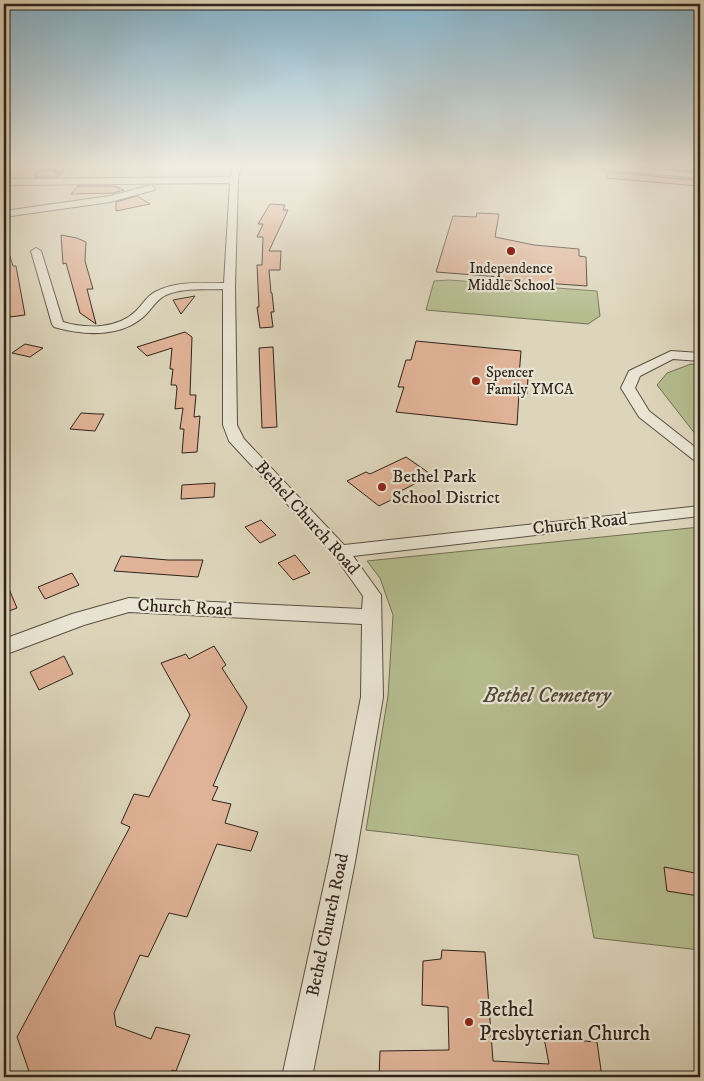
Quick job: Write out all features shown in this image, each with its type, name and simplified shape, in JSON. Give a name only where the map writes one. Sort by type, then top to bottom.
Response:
[{"type":"street","name":"Bethel Church Road","points":[[233,216],[229,286],[230,425],[237,441],[340,550],[372,595],[372,697],[342,862],[296,1077]]},
{"type":"street","points":[[36,251],[58,324],[68,328],[100,329],[128,321],[138,315],[153,298],[171,290],[229,286]]},
{"type":"street","points":[[700,358],[671,355],[634,374],[628,388],[644,414],[700,458]]},
{"type":"street","name":"Church Road","points":[[340,550],[700,511]]},
{"type":"street","name":"Church Road","points":[[4,647],[79,618],[129,605],[373,618]]},
{"type":"green space","points":[[449,280],[597,291],[600,316],[588,324],[426,310],[434,281]]},
{"type":"green space","points":[[691,364],[700,365],[700,440],[657,385],[667,373]]},
{"type":"green space","name":"Bethel Cemetery","points":[[700,527],[700,950],[594,938],[578,855],[366,830],[388,696],[393,615],[380,578],[367,561]]},
{"type":"building","points":[[263,216],[285,216],[269,251],[281,251],[280,270],[269,270],[274,312],[271,312],[273,327],[260,328],[257,307],[259,307],[257,265],[262,265],[263,237],[257,237],[263,224],[258,224]]},
{"type":"building","name":"Independence Middle School","points":[[453,216],[499,216],[495,237],[534,245],[579,249],[579,256],[586,257],[587,286],[500,280],[500,277],[436,272]]},
{"type":"building","points":[[61,235],[86,242],[85,261],[93,289],[87,289],[96,324],[80,313],[66,263],[63,264]]},
{"type":"building","points":[[6,244],[13,266],[16,266],[25,315],[10,317],[7,295],[4,294],[4,245]]},
{"type":"building","points":[[195,296],[181,314],[173,300]]},
{"type":"building","points":[[185,332],[192,337],[190,395],[196,395],[194,417],[200,416],[197,452],[182,453],[184,429],[180,429],[183,408],[175,409],[177,388],[176,385],[171,385],[173,369],[170,369],[172,348],[147,356],[137,347]]},
{"type":"building","points":[[416,341],[521,351],[519,376],[528,377],[527,394],[519,393],[517,425],[396,412],[404,387],[398,387],[406,360],[411,360]]},
{"type":"building","points":[[25,344],[43,348],[30,357],[12,353]]},
{"type":"building","points":[[273,347],[277,427],[262,428],[259,348]]},
{"type":"building","points":[[81,413],[104,414],[95,431],[70,429]]},
{"type":"building","name":"Bethel Park School District","points":[[406,457],[432,475],[395,494],[399,496],[379,506],[347,481],[366,472],[370,474]]},
{"type":"building","points":[[215,483],[214,497],[181,499],[182,485]]},
{"type":"building","points":[[261,520],[276,535],[260,543],[245,527]]},
{"type":"building","points":[[295,555],[310,573],[293,580],[278,563]]},
{"type":"building","points":[[121,556],[168,560],[203,560],[198,577],[114,571]]},
{"type":"building","points":[[72,573],[79,585],[45,599],[38,587]]},
{"type":"building","points":[[4,577],[17,608],[4,613]]},
{"type":"building","points":[[214,646],[226,665],[222,668],[247,707],[213,786],[218,787],[212,800],[231,804],[225,823],[258,832],[251,851],[217,844],[187,917],[169,913],[148,957],[140,955],[114,1013],[116,1026],[151,1039],[156,1027],[190,1035],[176,1071],[172,1070],[169,1077],[31,1077],[17,1037],[130,827],[121,823],[134,794],[149,797],[190,715],[161,663],[186,654],[189,659]]},
{"type":"building","points":[[64,656],[73,674],[39,690],[30,672]]},
{"type":"building","points":[[664,867],[695,873],[699,896],[667,891]]},
{"type":"building","name":"Bethel Presbyterian Church","points":[[442,950],[485,952],[493,1061],[549,1064],[544,1038],[597,1042],[602,1077],[379,1077],[380,1051],[449,1050],[448,1007],[422,1005],[423,961],[441,959]]},
{"type":"place","name":"Independence Middle School","points":[[511,251]]},
{"type":"place","name":"Spencer Family YMCA","points":[[476,381]]},
{"type":"place","name":"Bethel Park School District","points":[[382,487]]},
{"type":"place","name":"Bethel Presbyterian Church","points":[[469,1022]]}]
